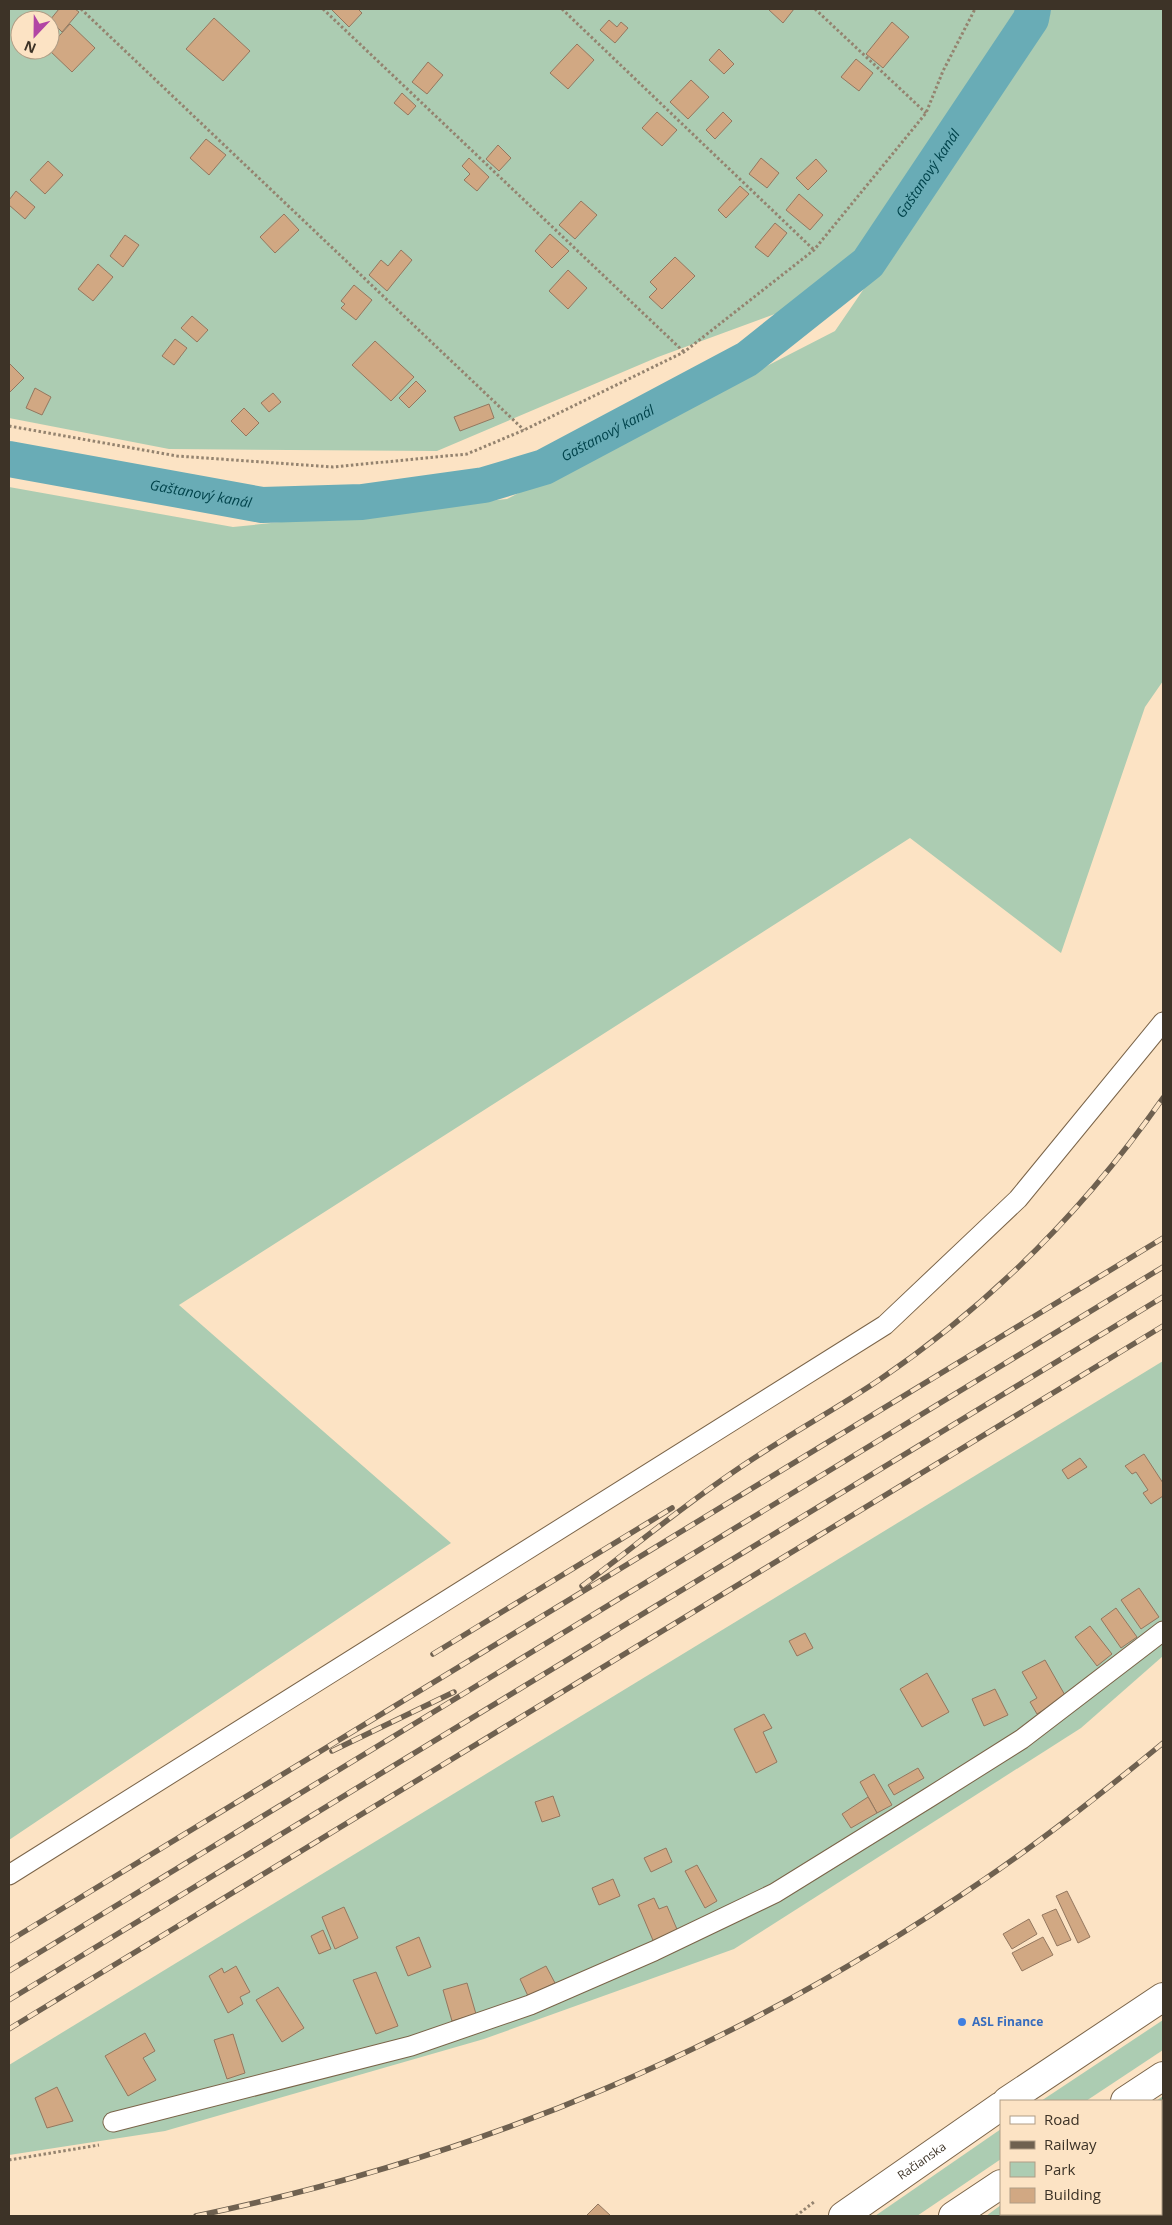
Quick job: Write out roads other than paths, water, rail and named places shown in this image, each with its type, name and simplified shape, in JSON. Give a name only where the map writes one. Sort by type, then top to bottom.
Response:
[{"type":"main road","points":[[1008,2100],[1163,1997]]},
{"type":"main road","points":[[1127,2100],[1163,2076]]},
{"type":"main road","name":"Račianska","points":[[843,2216],[1000,2107]]},
{"type":"main road","points":[[953,2216],[1000,2185]]},
{"type":"lane","points":[[9,1875],[885,1325],[1018,1199],[1163,1022]]},
{"type":"lane","points":[[113,2122],[411,2046],[530,2005],[654,1951],[775,1893],[930,1798],[1022,1739],[1163,1631]]},
{"type":"waterway","name":"Gaštanový kanál","points":[[9,459],[262,505],[362,502],[484,485],[544,467],[747,359],[868,263],[1031,19],[1033,9]]},
{"type":"railway","points":[[582,1586],[710,1488],[766,1450],[879,1380],[960,1319],[998,1287],[1068,1216],[1133,1139],[1163,1098]]},
{"type":"railway","points":[[9,1941],[1163,1238]]},
{"type":"railway","points":[[9,1971],[1163,1267]]},
{"type":"railway","points":[[9,2000],[1163,1297]]},
{"type":"railway","points":[[9,2029],[1163,1326]]},
{"type":"railway","points":[[433,1654],[672,1508]]},
{"type":"railway","points":[[332,1751],[454,1692]]},
{"type":"railway","points":[[196,2216],[304,2191],[408,2161],[509,2127],[608,2088],[704,2043],[799,1994],[892,1939],[985,1879],[1076,1813],[1163,1743]]},
{"type":"place","name":"ASL Finance","points":[[962,2022]]}]
